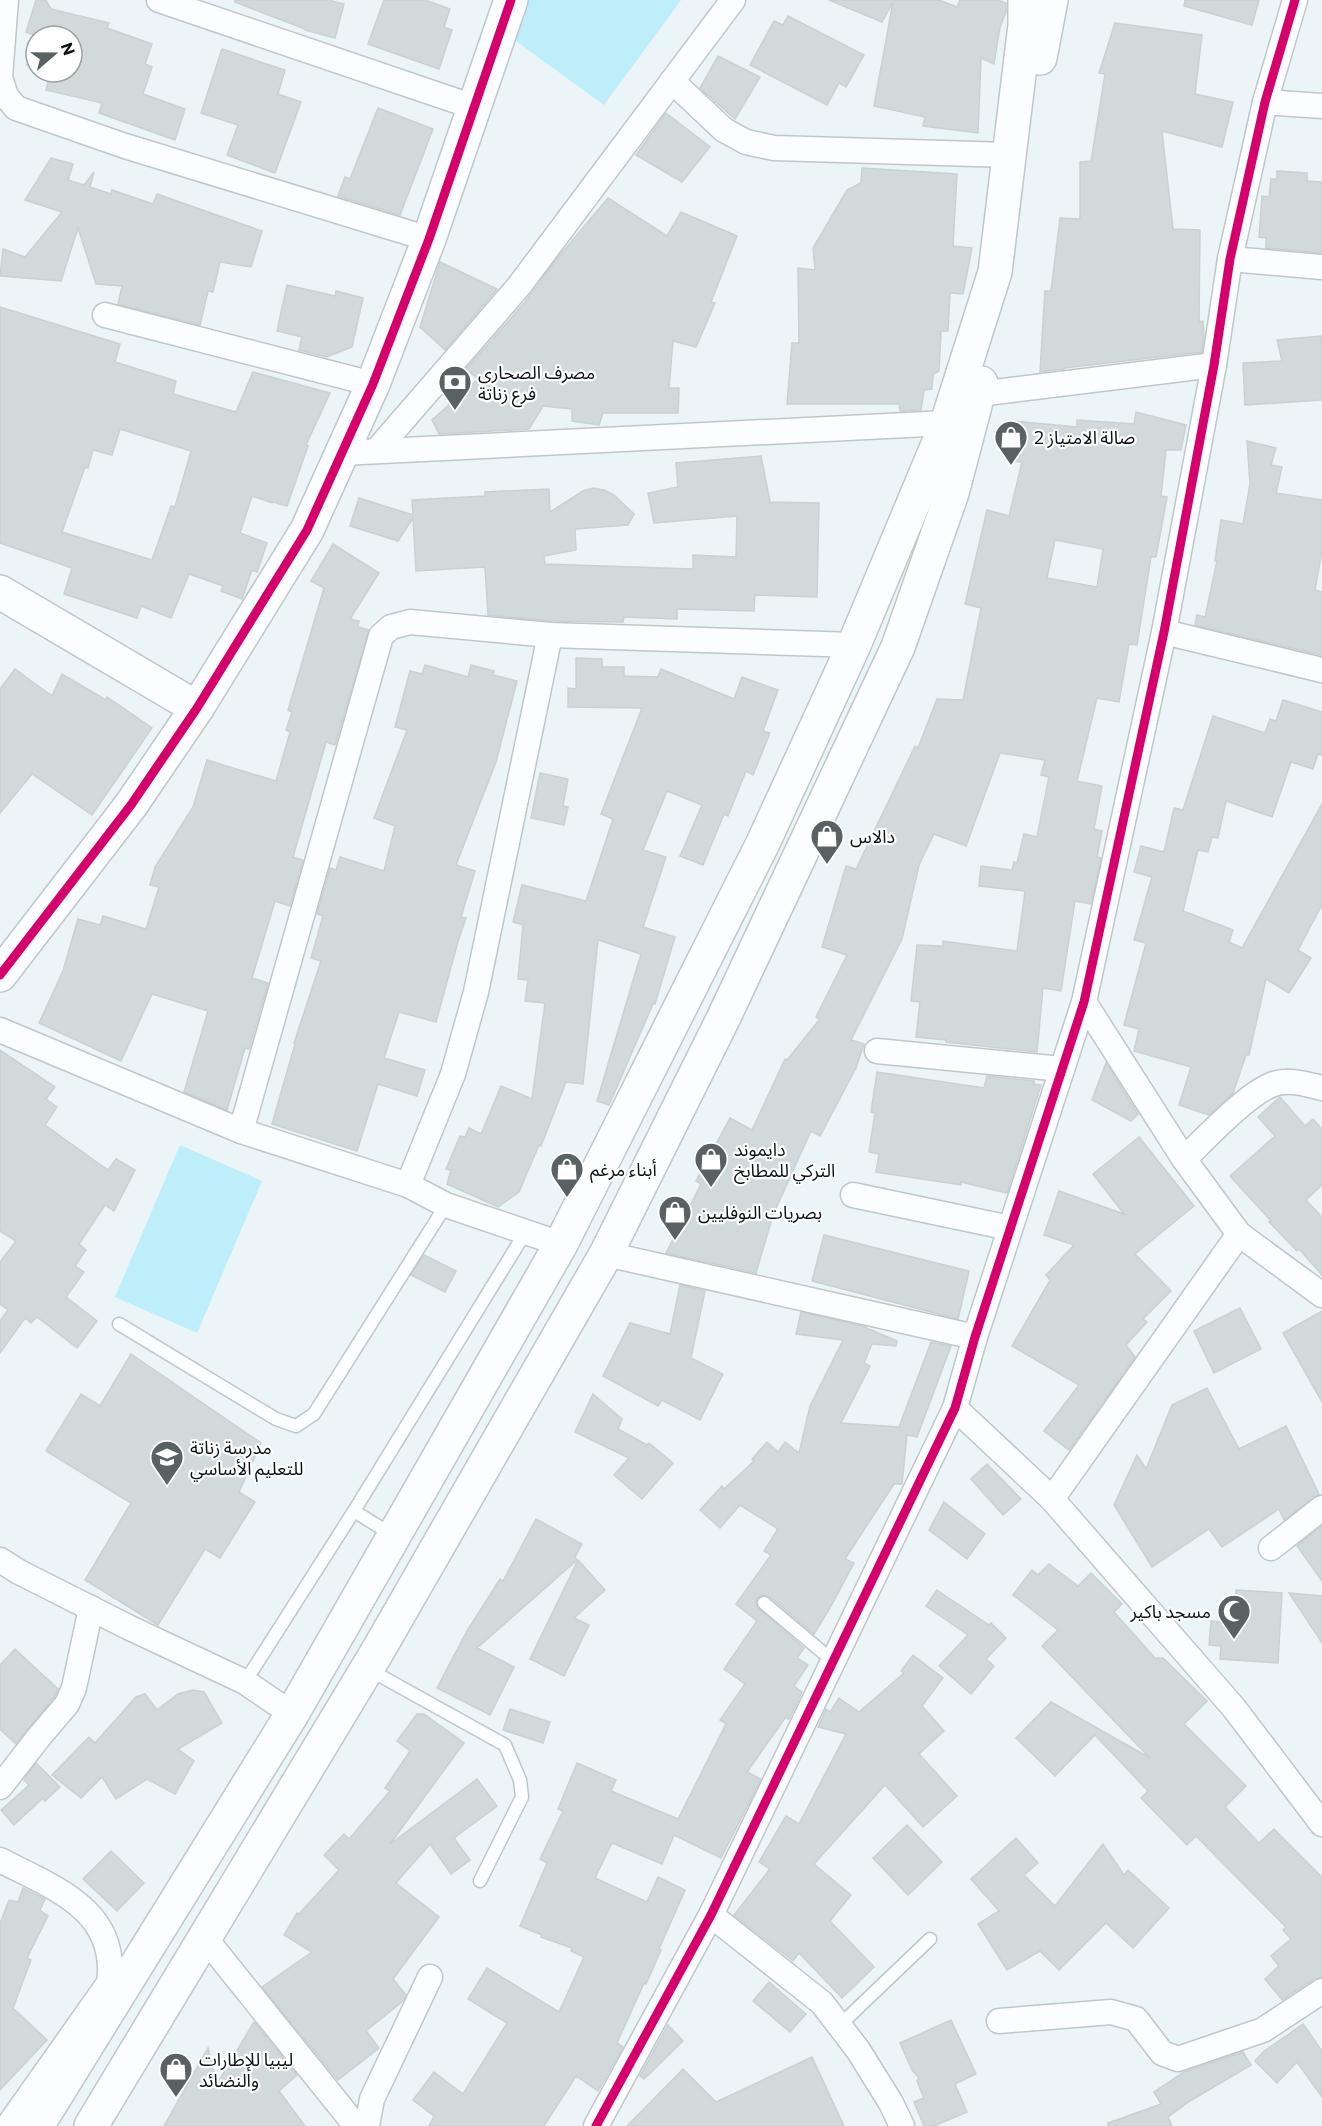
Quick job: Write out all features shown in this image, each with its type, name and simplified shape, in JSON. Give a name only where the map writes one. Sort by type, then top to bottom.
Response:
[{"type":"main road","points":[[0,975],[131,806],[197,708],[307,530],[373,384],[429,239],[511,0]]},
{"type":"main road","points":[[37,2126],[246,1792],[561,1244],[763,843],[854,645],[947,423],[995,272],[1025,25],[1024,0]]},
{"type":"main road","points":[[91,2126],[367,1668],[606,1254],[723,1019],[898,647],[952,493],[979,394],[1051,0]]},
{"type":"main road","points":[[0,592],[197,708]]},
{"type":"main road","points":[[763,843],[798,861]]},
{"type":"main road","points":[[246,1792],[279,1815]]},
{"type":"street","points":[[6,0],[0,77],[6,96],[16,108],[125,146],[429,239]]},
{"type":"street","points":[[159,0],[474,107]]},
{"type":"street","points":[[377,450],[519,286],[733,0]]},
{"type":"street","points":[[596,2126],[711,1915],[955,1408],[975,1338],[1084,1002],[1164,632],[1214,364],[1230,259],[1265,102],[1295,0]]},
{"type":"street","points":[[672,81],[724,130],[746,142],[755,144],[774,148],[1009,155]]},
{"type":"street","points":[[1265,102],[1322,106]]},
{"type":"street","points":[[1230,259],[1322,267]]},
{"type":"street","points":[[105,315],[373,384]]},
{"type":"street","points":[[979,394],[1214,364]]},
{"type":"street","points":[[342,453],[947,423]]},
{"type":"street","points":[[241,1131],[381,636],[392,627],[410,622],[550,635],[854,645]]},
{"type":"street","points":[[1164,632],[1322,670]]},
{"type":"street","points":[[408,1185],[453,1074],[476,992],[550,635]]},
{"type":"street","points":[[1084,1002],[1184,1159],[1239,1234],[1322,1295]]},
{"type":"street","points":[[0,1030],[241,1131],[408,1185],[446,1204],[561,1244]]},
{"type":"street","points":[[877,1052],[1062,1069]]},
{"type":"street","points":[[1184,1159],[1252,1096],[1272,1084],[1297,1082],[1322,1088]]},
{"type":"street","points":[[853,1195],[1010,1228]]},
{"type":"street","points":[[1052,1499],[1239,1234]]},
{"type":"street","points":[[606,1254],[975,1338]]},
{"type":"street","points":[[955,1408],[1052,1499],[1234,1708],[1322,1824]]},
{"type":"street","points":[[1271,1548],[1322,1508]]},
{"type":"street","points":[[0,1560],[19,1572],[245,1683],[292,1714]]},
{"type":"street","points":[[0,1787],[67,1704],[79,1670],[91,1608]]},
{"type":"street","points":[[0,1860],[66,1894],[88,1913],[103,1934],[110,1959],[108,1983],[8,2126]]},
{"type":"street","points":[[711,1915],[822,2003],[858,2050],[891,2103],[902,2126]]},
{"type":"street","points":[[206,1938],[356,2126]]},
{"type":"street","points":[[367,2126],[372,2099],[430,1977]]},
{"type":"street","points":[[999,2021],[1111,2012],[1136,2019],[1162,2053],[1178,2059],[1263,2030],[1322,1991]]},
{"type":"lane","points":[[119,1324],[276,1419],[296,1426],[314,1414],[446,1204]]},
{"type":"lane","points":[[245,1683],[525,1233]]},
{"type":"lane","points":[[354,1511],[394,1536]]},
{"type":"lane","points":[[764,1603],[833,1661]]},
{"type":"lane","points":[[367,1668],[505,1744],[520,1780],[522,1797],[480,1881]]},
{"type":"lane","points":[[840,2025],[930,1939]]},
{"type":"shaded area","points":[[529,0],[681,0],[604,105],[513,39]]},
{"type":"shaded area","points":[[180,1145],[262,1181],[197,1333],[115,1297]]},
{"type":"building","points":[[36,0],[46,0],[51,9],[109,23],[107,28],[152,44],[145,64],[152,67],[143,94],[185,109],[175,140],[99,113],[102,103],[46,90],[47,84],[84,84],[84,24],[28,24]]},
{"type":"building","points":[[235,0],[328,0],[344,4],[335,38],[305,30],[235,2]]},
{"type":"building","points":[[384,0],[425,0],[450,9],[444,27],[452,30],[439,69],[368,44]]},
{"type":"building","points":[[829,0],[939,0],[957,7],[960,0],[998,0],[1006,3],[994,64],[981,58],[978,133],[923,126],[925,117],[874,106],[893,2],[882,22]]},
{"type":"building","points":[[1185,0],[1259,0],[1252,25],[1184,6]]},
{"type":"building","points":[[788,16],[864,55],[846,87],[839,83],[827,105],[750,65],[774,21],[783,25]]},
{"type":"building","points":[[1115,23],[1202,35],[1195,94],[1233,102],[1222,147],[1162,131],[1173,229],[1200,230],[1199,322],[1203,321],[1202,352],[1040,372],[1045,291],[1051,291],[1060,218],[1080,219],[1080,162],[1091,161],[1105,74],[1099,73]]},
{"type":"building","points":[[222,49],[285,70],[278,94],[301,102],[275,173],[227,155],[238,125],[201,113]]},
{"type":"building","points":[[718,56],[760,77],[735,119],[700,88]]},
{"type":"building","points":[[378,108],[433,129],[400,215],[338,196],[345,177],[350,179]]},
{"type":"building","points":[[666,113],[710,147],[682,182],[636,155]]},
{"type":"building","points":[[51,158],[73,164],[68,180],[84,185],[94,172],[90,187],[111,194],[112,190],[153,204],[157,194],[262,231],[251,267],[220,262],[213,292],[208,291],[200,325],[118,304],[122,286],[96,284],[78,228],[61,281],[0,276],[3,249],[25,257],[62,212],[25,200]]},
{"type":"building","points":[[862,168],[957,174],[953,246],[972,248],[963,294],[950,293],[948,331],[941,331],[939,371],[933,374],[932,389],[924,390],[921,410],[900,411],[899,404],[787,404],[792,343],[799,343],[798,268],[815,270],[813,248],[847,190],[861,183]]},
{"type":"building","points":[[1277,171],[1307,173],[1307,181],[1322,182],[1322,253],[1266,248],[1266,238],[1259,237],[1262,196],[1269,197],[1271,179],[1277,179]]},
{"type":"building","points":[[608,198],[667,236],[681,212],[737,236],[711,302],[715,303],[696,347],[673,341],[669,388],[679,388],[678,413],[603,413],[599,425],[572,421],[572,409],[543,406],[529,429],[439,434],[432,420],[478,379],[466,369],[525,302],[555,261]]},
{"type":"building","points":[[440,262],[497,289],[445,350],[420,327]]},
{"type":"building","points":[[287,285],[335,296],[336,291],[363,298],[352,347],[327,357],[299,350],[302,337],[277,331]]},
{"type":"building","points":[[0,307],[120,344],[115,362],[176,381],[173,394],[236,412],[253,372],[330,393],[306,445],[308,446],[287,506],[252,496],[240,533],[267,543],[257,572],[252,570],[242,599],[221,591],[223,586],[189,574],[171,618],[141,606],[137,618],[64,594],[72,568],[0,543]],"holes":[[[120,429],[191,451],[175,507],[171,506],[152,560],[62,532],[93,450],[112,455]]]},
{"type":"building","points":[[1322,336],[1322,400],[1245,405],[1243,363],[1282,361],[1277,340]]},
{"type":"building","points":[[1136,412],[1186,425],[1181,450],[1166,450],[1161,496],[1167,497],[1156,557],[1151,557],[1137,645],[1129,644],[1119,702],[1097,698],[1077,781],[1102,786],[1094,829],[1102,831],[1097,857],[1101,858],[1091,904],[1075,901],[1061,991],[1043,988],[1037,1052],[916,1037],[920,1002],[911,1001],[917,945],[943,946],[943,941],[1017,951],[1025,891],[979,886],[981,866],[1012,870],[1014,862],[1017,863],[1024,834],[1037,837],[1049,777],[1041,775],[1045,760],[1000,753],[966,846],[934,834],[919,865],[902,939],[851,1040],[864,1044],[856,1068],[820,1136],[811,1131],[773,1215],[756,1273],[666,1253],[701,1184],[696,1181],[730,1118],[752,1130],[785,1059],[787,1060],[820,1019],[816,1017],[847,955],[822,947],[846,866],[856,869],[915,746],[918,748],[937,699],[963,700],[981,608],[965,604],[987,510],[1009,516],[1022,462],[1009,461],[1012,421],[1077,427],[1077,420],[1134,424]],"holes":[[[1055,540],[1103,549],[1097,587],[1047,578]]]},
{"type":"building","points":[[1247,441],[1276,448],[1271,465],[1282,467],[1276,493],[1322,500],[1322,550],[1315,590],[1322,592],[1322,655],[1195,625],[1197,615],[1205,617],[1217,561],[1215,561],[1221,520],[1243,524],[1250,484]]},
{"type":"building","points":[[761,456],[770,502],[819,503],[817,597],[755,595],[754,611],[677,609],[677,619],[624,617],[623,622],[549,621],[488,615],[485,567],[416,571],[413,518],[398,541],[350,526],[359,498],[413,515],[412,500],[485,496],[485,492],[549,489],[550,512],[583,491],[593,488],[614,495],[634,514],[628,525],[575,529],[576,550],[544,556],[545,564],[693,569],[693,555],[736,557],[737,516],[654,523],[648,493],[678,487],[676,463]]},
{"type":"building","points":[[333,544],[379,573],[350,619],[359,621],[358,627],[369,630],[335,745],[326,742],[293,857],[303,860],[290,906],[275,901],[252,978],[268,983],[249,1049],[245,1048],[227,1110],[184,1092],[208,1011],[152,994],[121,1061],[39,1023],[63,971],[78,919],[100,925],[103,916],[146,929],[159,887],[150,885],[155,867],[193,807],[207,760],[276,781],[290,732],[286,730],[292,712],[288,710],[324,588],[311,581]]},
{"type":"building","points":[[576,658],[602,659],[602,667],[624,667],[624,676],[658,677],[661,669],[734,699],[742,677],[778,690],[763,731],[770,733],[753,775],[746,771],[728,816],[724,814],[703,865],[680,856],[702,805],[667,791],[643,850],[666,857],[643,927],[675,937],[655,1004],[653,1004],[609,1105],[597,1101],[641,954],[598,940],[583,1084],[566,1082],[541,1146],[539,1145],[519,1192],[498,1207],[447,1184],[451,1170],[446,1169],[460,1136],[465,1137],[469,1128],[481,1134],[501,1086],[532,1099],[545,1003],[525,1001],[528,980],[518,979],[523,925],[513,922],[522,885],[586,901],[613,819],[601,814],[642,708],[568,707],[568,688],[576,689]]},
{"type":"building","points":[[425,665],[468,677],[471,665],[494,671],[493,675],[517,681],[496,762],[456,865],[475,871],[461,917],[466,918],[436,1022],[399,1012],[384,1058],[425,1070],[417,1096],[378,1084],[357,1151],[272,1124],[294,1043],[321,961],[311,958],[323,916],[317,914],[330,868],[336,870],[340,857],[384,871],[395,826],[374,818],[407,730],[395,727],[410,671],[422,674]]},
{"type":"building","points":[[15,669],[52,696],[62,674],[106,700],[107,697],[152,728],[92,815],[32,774],[0,813],[0,689]]},
{"type":"building","points":[[1283,700],[1322,712],[1322,755],[1318,754],[1313,769],[1291,762],[1272,817],[1226,801],[1218,838],[1212,837],[1208,852],[1198,850],[1183,911],[1233,930],[1229,942],[1242,948],[1322,804],[1322,905],[1298,950],[1311,958],[1289,993],[1266,979],[1249,1055],[1246,1055],[1233,1093],[1209,1115],[1179,1105],[1191,1067],[1134,1051],[1139,1029],[1124,1025],[1146,943],[1134,940],[1152,877],[1134,872],[1141,846],[1164,852],[1174,808],[1183,810],[1213,716],[1265,733],[1270,719],[1276,721]]},
{"type":"building","points":[[540,773],[568,779],[563,806],[568,807],[564,825],[531,818]]},
{"type":"building","points":[[0,1050],[55,1087],[46,1099],[57,1107],[45,1125],[108,1170],[116,1159],[135,1170],[114,1211],[105,1205],[79,1244],[86,1250],[75,1266],[84,1272],[66,1297],[97,1321],[77,1348],[37,1317],[31,1323],[25,1318],[0,1353],[0,1321],[8,1310],[0,1304],[0,1262],[16,1241],[0,1231]]},
{"type":"building","points":[[1106,1063],[1138,1114],[1131,1121],[1092,1100]]},
{"type":"building","points":[[877,1072],[984,1088],[987,1076],[1034,1081],[1034,1084],[1041,1085],[1007,1193],[961,1182],[961,1185],[876,1172],[879,1154],[869,1152],[875,1113],[871,1112]]},
{"type":"building","points":[[1280,1097],[1305,1126],[1313,1119],[1322,1129],[1322,1185],[1306,1200],[1322,1217],[1322,1275],[1299,1249],[1297,1251],[1269,1222],[1271,1221],[1230,1176],[1275,1136],[1258,1117]]},
{"type":"building","points":[[1139,1137],[1194,1206],[1135,1254],[1171,1291],[1143,1319],[1147,1322],[1126,1345],[1135,1357],[1069,1450],[1044,1431],[1079,1385],[1012,1346],[1050,1280],[1046,1275],[1074,1245],[1044,1235],[1059,1191],[1124,1214],[1093,1174]]},
{"type":"building","points":[[824,1235],[969,1271],[958,1319],[812,1281]]},
{"type":"building","points":[[424,1255],[456,1271],[445,1292],[411,1275]]},
{"type":"building","points":[[680,1285],[705,1291],[691,1358],[723,1374],[700,1420],[662,1400],[658,1406],[603,1376],[630,1323],[670,1334]]},
{"type":"building","points":[[1240,1308],[1261,1349],[1214,1373],[1194,1331]]},
{"type":"building","points":[[1322,1311],[1322,1402],[1283,1333]]},
{"type":"building","points":[[801,1312],[862,1326],[897,1341],[896,1346],[872,1344],[864,1363],[870,1366],[841,1423],[899,1427],[931,1342],[951,1346],[917,1437],[907,1435],[902,1484],[894,1484],[845,1559],[854,1563],[814,1634],[769,1596],[762,1595],[757,1598],[756,1605],[759,1609],[804,1648],[797,1658],[808,1665],[794,1686],[802,1692],[789,1719],[785,1718],[747,1772],[761,1779],[721,1858],[674,1835],[662,1864],[612,1843],[595,1878],[647,1902],[658,1877],[685,1890],[646,1984],[644,1983],[617,2043],[623,2047],[598,2091],[576,2076],[544,2126],[429,2126],[434,2116],[413,2100],[434,2072],[463,2094],[507,2023],[468,1999],[487,1968],[559,2012],[584,1957],[571,1951],[572,1948],[541,1937],[542,1935],[520,1926],[547,1863],[540,1859],[563,1811],[558,1809],[577,1763],[616,1780],[611,1791],[678,1819],[726,1724],[720,1720],[745,1684],[724,1669],[757,1621],[736,1604],[771,1555],[764,1551],[778,1529],[740,1505],[720,1528],[700,1510],[722,1486],[724,1489],[754,1461],[752,1459],[767,1442],[778,1452],[785,1442],[799,1453],[810,1406],[843,1340],[796,1334]]},
{"type":"building","points":[[131,1354],[261,1443],[239,1492],[255,1502],[220,1558],[205,1549],[158,1625],[85,1580],[131,1503],[46,1451],[81,1394],[100,1406]]},
{"type":"building","points":[[1207,1388],[1239,1449],[1286,1426],[1319,1494],[1284,1520],[1279,1509],[1222,1547],[1209,1529],[1152,1567],[1114,1505],[1137,1455],[1146,1469],[1172,1405]]},
{"type":"building","points":[[593,1394],[622,1419],[618,1429],[647,1445],[649,1443],[673,1463],[642,1499],[614,1475],[629,1458],[575,1432]]},
{"type":"building","points":[[987,1464],[1021,1499],[1003,1515],[971,1479]]},
{"type":"building","points":[[944,1502],[985,1534],[967,1559],[929,1530]]},
{"type":"building","points":[[536,1519],[582,1544],[575,1557],[577,1560],[477,1648],[514,1667],[490,1715],[437,1688],[467,1631],[500,1579],[503,1581]]},
{"type":"building","points":[[1322,1526],[1322,1581],[1297,1546]]},
{"type":"building","points":[[578,1560],[605,1590],[574,1618],[589,1625],[564,1676],[530,1659]]},
{"type":"building","points":[[1049,1564],[1078,1586],[1091,1573],[1122,1604],[1114,1612],[1155,1658],[1163,1658],[1207,1701],[1184,1724],[1246,1786],[1225,1807],[1259,1843],[1274,1829],[1322,1877],[1322,1977],[1314,1979],[1282,2000],[1265,1979],[1279,1966],[1271,1956],[1291,1939],[1283,1930],[1286,1927],[1196,1836],[1187,1845],[1141,1798],[1148,1791],[1095,1735],[1055,1776],[1016,1738],[1051,1702],[1150,1758],[1042,1646],[1058,1630],[1013,1595],[1032,1570],[1038,1575]]},
{"type":"building","points":[[937,1590],[989,1625],[991,1623],[1006,1638],[986,1659],[994,1666],[971,1694],[939,1666],[968,1635],[926,1606]]},
{"type":"building","points":[[1236,1590],[1282,1593],[1278,1663],[1220,1659],[1221,1646],[1209,1645],[1211,1621],[1223,1622],[1223,1607],[1235,1608]]},
{"type":"building","points":[[1289,1593],[1322,1596],[1322,1643]]},
{"type":"building","points":[[15,1649],[58,1689],[55,1696],[16,1744],[0,1729],[0,1665]]},
{"type":"building","points":[[913,1655],[943,1678],[922,1706],[944,1731],[919,1754],[957,1796],[923,1827],[885,1785],[814,1864],[851,1895],[830,1921],[874,1967],[842,1998],[799,1953],[793,1961],[734,1915],[770,1869],[759,1862],[786,1816],[799,1824],[846,1734],[818,1727],[826,1709],[830,1712],[839,1698],[859,1712],[904,1673],[901,1671]]},
{"type":"building","points":[[193,1690],[204,1692],[222,1723],[178,1749],[194,1761],[175,1794],[147,1779],[116,1799],[102,1777],[81,1798],[52,1775],[89,1737],[95,1743],[136,1697],[145,1694],[157,1710],[178,1694]]},
{"type":"building","points":[[510,1709],[550,1722],[543,1743],[503,1730]]},
{"type":"building","points":[[417,1714],[424,1714],[464,1743],[390,1844],[477,1779],[497,1806],[454,1838],[470,1860],[451,1874],[430,1844],[396,1883],[439,1917],[393,1979],[406,1995],[403,2001],[366,2031],[379,2048],[338,2080],[262,1987],[312,1952],[284,1935],[297,1913],[299,1914],[339,1870],[324,1855],[344,1834],[349,1839],[390,1791],[385,1788],[410,1751],[397,1741]]},
{"type":"building","points":[[36,1763],[60,1787],[45,1801],[43,1798],[14,1825],[1,1810],[29,1785],[24,1780]]},
{"type":"building","points":[[907,1825],[942,1862],[908,1895],[873,1858]]},
{"type":"building","points":[[1016,1838],[1038,1863],[1024,1875],[1055,1906],[1103,1844],[1124,1875],[1128,1870],[1169,1908],[1133,1948],[1106,1923],[1059,1970],[1040,1951],[1007,1970],[978,1924],[999,1911],[971,1879]]},
{"type":"building","points":[[111,1851],[144,1883],[117,1911],[83,1879]]},
{"type":"building","points":[[23,1888],[45,1899],[40,1910],[48,1916],[27,1958],[31,1960],[13,2008],[47,2040],[0,2090],[0,1924],[9,1900],[18,1902]]},
{"type":"building","points":[[769,1982],[806,2014],[790,2032],[753,2001]]},
{"type":"building","points":[[951,2020],[976,2074],[955,2084],[967,2112],[934,2126],[924,2126],[914,2102],[924,2098],[917,2081],[919,2078],[912,2070],[900,2043]]},
{"type":"building","points":[[254,2022],[297,2075],[279,2091],[305,2126],[164,2126],[208,2048],[217,2084]]},
{"type":"building","points":[[1303,2024],[1322,2051],[1322,2097],[1297,2062],[1277,2083],[1255,2061],[1263,2052]]},
{"type":"building","points":[[668,2025],[683,2041],[644,2079],[640,2076]]},
{"type":"building","points":[[1243,2052],[1251,2065],[1190,2101],[1168,2117],[1172,2126],[1108,2126],[1108,2123],[1161,2104],[1154,2092],[1184,2072]]},
{"type":"building","points":[[812,2057],[844,2126],[627,2126],[683,2069],[716,2102]]},
{"type":"cycle path","points":[[0,975],[131,805],[197,708],[307,530],[373,384],[429,239],[511,0]]},
{"type":"cycle path","points":[[596,2126],[711,1915],[955,1408],[975,1337],[1084,1002],[1164,632],[1214,365],[1230,259],[1265,102],[1295,0]]},
{"type":"place","name":"مصرف الصحارى فرع زناتة","points":[[455,411]]},
{"type":"place","name":"صالة الامتياز 2","points":[[1011,466]]},
{"type":"place","name":"دالاس","points":[[827,865]]},
{"type":"place","name":"دايموند التركي للمطابخ","points":[[711,1188]]},
{"type":"place","name":"أبناء مرغم","points":[[567,1198]]},
{"type":"place","name":"بصريات النوفليين","points":[[675,1241]]},
{"type":"place","name":"مدرسة زناتة للتعليم الأساسي","points":[[167,1486]]},
{"type":"place","name":"مسجد باكير","points":[[1234,1640]]},
{"type":"place","name":"ليبيا للإطارات والنضائد","points":[[176,2098]]}]
